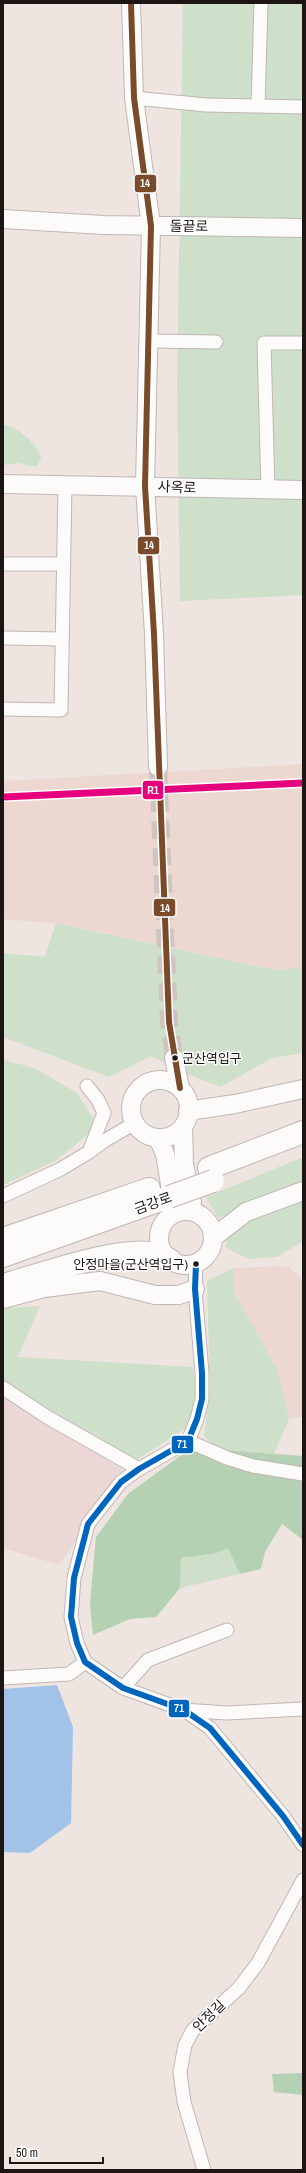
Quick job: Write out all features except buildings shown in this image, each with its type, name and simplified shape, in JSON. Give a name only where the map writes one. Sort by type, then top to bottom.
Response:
[{"type":"highway","name":"금강로","points":[[3,1256],[169,1198],[211,1174],[303,1132]]},
{"type":"highway","name":"금강로","points":[[211,1174],[303,1148]]},
{"type":"highway","name":"금강로","points":[[3,1240],[169,1198]]},
{"type":"highway","points":[[3,1285],[110,1256],[139,1252],[157,1254],[170,1260]]},
{"type":"street","points":[[131,3],[134,98],[151,226],[145,486],[154,634],[158,767]]},
{"type":"street","points":[[258,106],[261,3]]},
{"type":"street","points":[[134,98],[206,105],[303,107]]},
{"type":"street","name":"돌끝로","points":[[3,219],[151,226],[303,228]]},
{"type":"street","points":[[148,341],[216,342]]},
{"type":"street","points":[[268,490],[264,343],[303,343]]},
{"type":"street","name":"사옥로","points":[[3,484],[303,490]]},
{"type":"street","points":[[3,709],[61,710],[65,485]]},
{"type":"street","points":[[3,564],[64,564]]},
{"type":"street","points":[[3,638],[62,639]]},
{"type":"street","points":[[157,1080],[169,1058],[180,1088],[187,1099],[184,1164],[193,1211]]},
{"type":"street","points":[[180,1088],[167,1081],[157,1080],[140,1088],[134,1096],[131,1105],[135,1123],[140,1131],[158,1138],[167,1137],[176,1133],[186,1119],[206,1109],[303,1089]]},
{"type":"street","points":[[87,1086],[98,1100],[104,1114],[89,1152]]},
{"type":"street","points":[[3,1196],[61,1169],[135,1123]]},
{"type":"street","points":[[158,1138],[165,1154],[172,1186],[159,1235],[162,1249],[170,1260],[182,1265],[196,1264],[209,1253],[214,1237],[212,1228],[208,1220],[193,1211],[184,1210],[169,1198]]},
{"type":"street","points":[[214,1237],[246,1212],[303,1190]]},
{"type":"street","points":[[196,1264],[195,1289],[202,1373],[202,1399],[188,1441],[139,1469],[121,1482],[88,1524],[74,1578],[71,1617],[77,1643],[85,1662],[122,1688],[184,1710],[210,1728],[284,1816],[303,1845]]},
{"type":"street","points":[[3,1299],[44,1288],[100,1282],[155,1295],[179,1295],[195,1289]]},
{"type":"street","points":[[3,1388],[47,1417],[139,1469]]},
{"type":"street","points":[[188,1441],[227,1458],[253,1466],[303,1474]]},
{"type":"street","points":[[122,1688],[148,1660],[227,1630]]},
{"type":"street","points":[[3,1678],[69,1674],[85,1662]]},
{"type":"street","points":[[184,1710],[226,1713],[303,1709]]},
{"type":"street","name":"안정길","points":[[204,2170],[184,2102],[180,2072],[186,2045],[193,2030],[240,1988],[258,1963],[303,1880]]},
{"type":"shaded area","points":[[303,764],[303,968],[275,970],[63,924],[3,919],[3,781]]},
{"type":"shaded area","points":[[288,1266],[303,1280],[303,1417],[289,1419],[277,1369],[233,1290],[234,1268]]},
{"type":"shaded area","points":[[3,1396],[123,1470],[59,1565],[3,1548]]},
{"type":"green space","points":[[183,3],[303,3],[303,595],[180,601],[177,386]]},
{"type":"green space","points":[[3,425],[14,428],[32,443],[40,454],[41,459],[37,466],[28,466],[19,463],[3,465]]},
{"type":"green space","points":[[56,923],[275,970],[303,968],[303,1053],[272,1058],[221,1087],[190,1075],[151,1056],[109,1077],[3,1037],[3,953],[45,957]]},
{"type":"green space","points":[[3,1060],[35,1068],[77,1093],[98,1126],[57,1160],[3,1185]]},
{"type":"green space","points":[[303,1157],[303,1184],[218,1218],[206,1197]]},
{"type":"green space","points":[[303,1199],[303,1241],[277,1257],[248,1259],[225,1247],[230,1230],[276,1208]]},
{"type":"green space","points":[[234,1268],[233,1290],[277,1369],[289,1419],[274,1454],[220,1450],[204,1436],[210,1393],[207,1281]]},
{"type":"green space","points":[[40,1306],[18,1357],[193,1367],[197,1395],[188,1427],[136,1460],[3,1383],[3,1308]]},
{"type":"green space","points":[[188,1450],[220,1450],[303,1456],[303,1540],[282,1524],[265,1552],[261,1569],[240,1574],[228,1548],[217,1553],[181,1558],[180,1588],[156,1617],[130,1619],[93,1635],[90,1603],[96,1537],[128,1494]]},
{"type":"green space","points":[[229,1548],[240,1574],[180,1588],[181,1558],[217,1553]]},
{"type":"green space","points":[[303,2073],[303,2095],[274,2092],[272,2074]]},
{"type":"water","points":[[57,1685],[73,1727],[71,1823],[30,1853],[3,1852],[3,1689]]},
{"type":"tunnel","points":[[158,767],[169,1022],[174,1058]]},
{"type":"transit line","name":"14","points":[[131,3],[134,98],[151,226],[145,486],[154,634],[169,1022],[180,1088]]},
{"type":"transit line","name":"R1","points":[[3,797],[303,783]]},
{"type":"transit line","name":"71","points":[[196,1264],[195,1289],[202,1373],[202,1399],[197,1419],[188,1441],[139,1469],[121,1482],[88,1524],[74,1578],[71,1617],[77,1643],[85,1662],[123,1688],[184,1710],[210,1728],[283,1816],[303,1845]]},
{"type":"place","name":"군산역입구","points":[[175,1058]]},
{"type":"place","name":"안정마을(군산역입구)","points":[[196,1264]]}]
